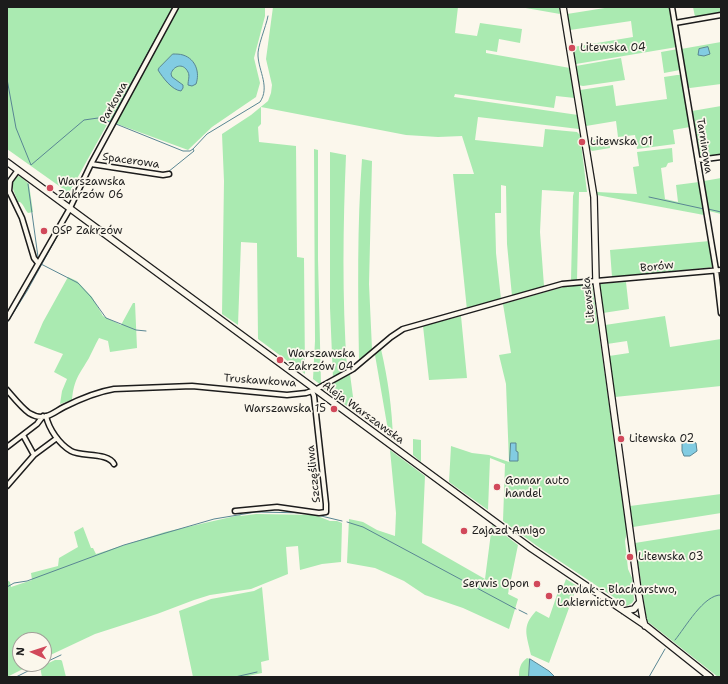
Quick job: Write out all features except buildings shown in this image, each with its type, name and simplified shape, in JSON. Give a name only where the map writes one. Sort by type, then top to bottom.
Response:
[{"type":"street","name":"Parkowa","points":[[7,318],[70,208],[91,164],[176,7]]},
{"type":"street","name":"Litewska","points":[[563,7],[594,197],[596,281],[639,606],[646,626]]},
{"type":"street","name":"Tarninowa","points":[[672,7],[698,160],[719,270],[721,313]]},
{"type":"street","points":[[675,23],[721,15]]},
{"type":"street","points":[[698,160],[721,157]]},
{"type":"street","name":"Aleja Warszawska","points":[[7,162],[313,391],[532,549],[646,626],[710,677]]},
{"type":"street","name":"Spacerowa","points":[[91,164],[163,175],[169,174]]},
{"type":"street","points":[[18,170],[10,181],[9,191],[22,218],[34,258],[38,263]]},
{"type":"street","name":"Borów","points":[[596,281],[719,270]]},
{"type":"street","name":"Truskawkowa","points":[[45,416],[90,395],[103,391],[114,390],[192,386],[287,394],[306,393],[313,391],[353,369],[391,337],[403,329],[436,321],[562,284],[596,281]]},
{"type":"street","points":[[7,390],[27,411],[36,416],[45,416]]},
{"type":"street","name":"Szczęśliwa","points":[[235,511],[277,507],[319,513],[326,512],[313,391]]},
{"type":"street","points":[[7,447],[38,424],[45,416]]},
{"type":"street","points":[[45,416],[57,438],[71,451],[78,454],[109,458],[114,464]]},
{"type":"street","points":[[23,435],[34,455]]},
{"type":"street","points":[[7,486],[34,455],[57,438]]},
{"type":"street","points":[[624,611],[634,609],[639,606]]},
{"type":"street","points":[[634,618],[638,616],[639,606]]},
{"type":"green space","points":[[7,7],[265,7],[265,16],[254,58],[260,83],[256,97],[212,127],[188,150],[109,121],[69,193],[7,149]]},
{"type":"green space","points":[[273,7],[458,7],[455,33],[477,36],[480,23],[522,29],[520,43],[499,39],[497,52],[486,50],[486,53],[570,68],[575,98],[556,96],[554,108],[455,94],[454,97],[578,115],[579,129],[478,117],[475,140],[543,147],[545,129],[577,132],[580,135],[587,192],[579,192],[577,280],[571,280],[574,192],[542,190],[540,232],[544,286],[512,296],[507,244],[506,186],[501,185],[501,213],[495,213],[496,253],[501,299],[467,310],[453,174],[474,174],[462,136],[438,137],[406,135],[261,107],[261,124],[258,127],[259,142],[296,146],[297,257],[304,258],[305,374],[258,339],[257,243],[241,242],[238,325],[222,314],[224,181],[222,134],[251,115],[268,101],[272,85],[266,59]]},
{"type":"green space","points":[[520,7],[559,7],[560,14]]},
{"type":"green space","points":[[611,7],[670,7],[677,47],[576,64],[573,47],[633,37],[631,21],[570,30],[567,14]]},
{"type":"green space","points":[[693,7],[721,7],[721,13],[695,17]]},
{"type":"green space","points":[[721,42],[721,84],[690,88],[687,87],[680,50]]},
{"type":"green space","points":[[678,49],[680,70],[664,73],[661,52]]},
{"type":"green space","points":[[621,58],[625,80],[583,86],[578,85],[575,68],[576,66]]},
{"type":"green space","points":[[681,75],[690,127],[673,130],[675,144],[637,149],[635,135],[618,137],[616,121],[586,126],[580,90],[613,85],[616,106],[667,99],[664,77]]},
{"type":"green space","points":[[721,106],[721,156],[701,158],[692,111]]},
{"type":"green space","points":[[609,138],[610,148],[592,151],[590,149],[588,141]]},
{"type":"green space","points":[[672,148],[673,162],[668,163],[666,167],[661,168],[665,199],[678,202],[676,185],[699,182],[704,215],[597,195],[597,192],[637,194],[633,167],[639,166],[637,152]]},
{"type":"green space","points":[[314,149],[318,150],[318,259],[321,385],[313,379],[315,341]]},
{"type":"green space","points":[[330,152],[346,155],[344,208],[344,315],[347,368],[333,378],[330,308]]},
{"type":"green space","points":[[362,159],[372,161],[369,284],[372,349],[359,360],[358,285],[360,184]]},
{"type":"green space","points":[[15,175],[21,177],[29,184],[33,212],[28,213],[21,203],[18,202],[11,184]]},
{"type":"green space","points":[[721,178],[721,214],[709,211],[704,181]]},
{"type":"green space","points":[[710,241],[714,267],[612,277],[610,250]]},
{"type":"green space","points":[[68,277],[77,281],[92,297],[103,316],[121,325],[133,303],[135,303],[137,348],[110,352],[108,341],[99,338],[74,387],[72,400],[60,404],[62,391],[67,379],[54,372],[63,354],[34,343],[43,322]]},
{"type":"green space","points":[[626,282],[629,309],[603,313],[599,284]]},
{"type":"green space","points":[[592,284],[627,532],[625,541],[628,569],[632,578],[634,600],[627,606],[537,546],[503,521],[505,464],[490,458],[488,510],[449,482],[451,446],[472,453],[489,455],[509,462],[506,384],[499,355],[511,353],[503,304],[564,287]]},
{"type":"green space","points":[[461,316],[467,378],[429,380],[423,326]]},
{"type":"green space","points":[[665,316],[670,347],[721,339],[721,386],[615,397],[609,356],[629,353],[627,341],[607,344],[605,325]]},
{"type":"green space","points":[[381,349],[386,372],[392,416],[393,440],[389,436],[375,355]]},
{"type":"green space","points":[[350,374],[355,412],[324,389]]},
{"type":"green space","points":[[413,439],[421,440],[421,462],[413,455]]},
{"type":"green space","points":[[390,450],[425,476],[422,543],[485,579],[492,525],[518,545],[508,594],[518,599],[509,629],[463,608],[425,595],[404,581],[375,568],[347,563],[349,519],[363,522],[377,530],[395,536],[396,513]]},
{"type":"green space","points":[[721,494],[721,513],[633,527],[630,506]]},
{"type":"green space","points":[[256,514],[315,515],[330,521],[342,523],[341,562],[322,564],[300,570],[298,546],[286,547],[288,574],[251,589],[210,595],[194,600],[157,614],[95,634],[52,654],[52,632],[12,632],[12,672],[17,672],[7,677],[7,580],[10,582],[11,587],[32,580],[31,573],[58,566],[59,558],[78,547],[74,532],[83,527],[91,548],[93,548],[96,554],[165,532]]},
{"type":"green space","points":[[721,529],[721,677],[718,677],[647,621],[635,543]]},
{"type":"green space","points":[[566,579],[577,586],[549,663],[531,655],[526,632],[528,622],[536,611],[549,618],[559,589],[562,590]]},
{"type":"green space","points":[[262,587],[269,660],[261,662],[262,673],[243,677],[193,677],[179,611],[211,599],[254,591]]},
{"type":"green space","points":[[527,658],[530,659],[529,677],[519,677],[520,666]]},
{"type":"green space","points":[[55,660],[62,661],[66,677],[42,677],[41,672],[52,672],[52,661]]},
{"type":"water","points":[[708,47],[710,54],[704,56],[698,55],[699,49]]},
{"type":"water","points":[[173,54],[187,57],[194,63],[197,71],[196,84],[192,86],[188,85],[189,75],[184,67],[178,66],[172,71],[172,77],[183,85],[181,91],[171,86],[158,70]]},
{"type":"water","points":[[689,441],[696,443],[697,451],[690,456],[684,456],[682,444]]},
{"type":"water","points":[[511,443],[516,443],[518,461],[510,461]]},
{"type":"water","points":[[530,659],[549,671],[555,677],[529,677]]},
{"type":"waterway","points":[[7,79],[16,128],[31,165],[84,120],[98,118],[110,122],[173,7]]},
{"type":"waterway","points":[[193,149],[207,134],[260,102],[263,96],[264,85],[258,52],[268,16]]},
{"type":"waterway","points":[[116,124],[183,151],[190,151],[193,149],[194,151],[168,172]]},
{"type":"waterway","points":[[28,184],[38,257]]},
{"type":"waterway","points":[[649,197],[704,209]]},
{"type":"waterway","points":[[708,209],[721,212]]},
{"type":"waterway","points":[[7,323],[27,291],[64,224]]},
{"type":"waterway","points":[[41,264],[78,283],[91,297],[106,318],[136,330],[146,331]]},
{"type":"waterway","points":[[7,587],[14,583],[27,581],[124,545],[214,519],[256,512],[308,513]]},
{"type":"waterway","points":[[317,515],[342,521]]},
{"type":"waterway","points":[[347,522],[363,527],[516,609]]},
{"type":"waterway","points":[[675,640],[689,620],[708,600],[715,596],[721,595]]},
{"type":"waterway","points":[[519,610],[527,614]]},
{"type":"waterway","points":[[649,677],[665,649]]},
{"type":"waterway","points":[[52,659],[61,655]]},
{"type":"waterway","points":[[16,677],[26,672]]},
{"type":"waterway","points":[[235,677],[257,672]]},
{"type":"place","name":"Litewska 04","points":[[572,48]]},
{"type":"place","name":"Litewska 01","points":[[582,142]]},
{"type":"place","name":"Warszawska Zakrzów 06","points":[[50,188]]},
{"type":"place","name":"OSP Zakrzów","points":[[44,231]]},
{"type":"place","name":"Warszawska Zakrzów 04","points":[[280,360]]},
{"type":"place","name":"Warszawska 15","points":[[334,409]]},
{"type":"place","name":"Litewska 02","points":[[621,439]]},
{"type":"place","name":"Gomar auto handel","points":[[497,487]]},
{"type":"place","name":"Zajazd Amigo","points":[[464,531]]},
{"type":"place","name":"Litewska 03","points":[[630,557]]},
{"type":"place","name":"Serwis Opon","points":[[537,584]]},
{"type":"place","name":"Pawlak - Blacharstwo, Lakiernictwo","points":[[549,596]]}]
